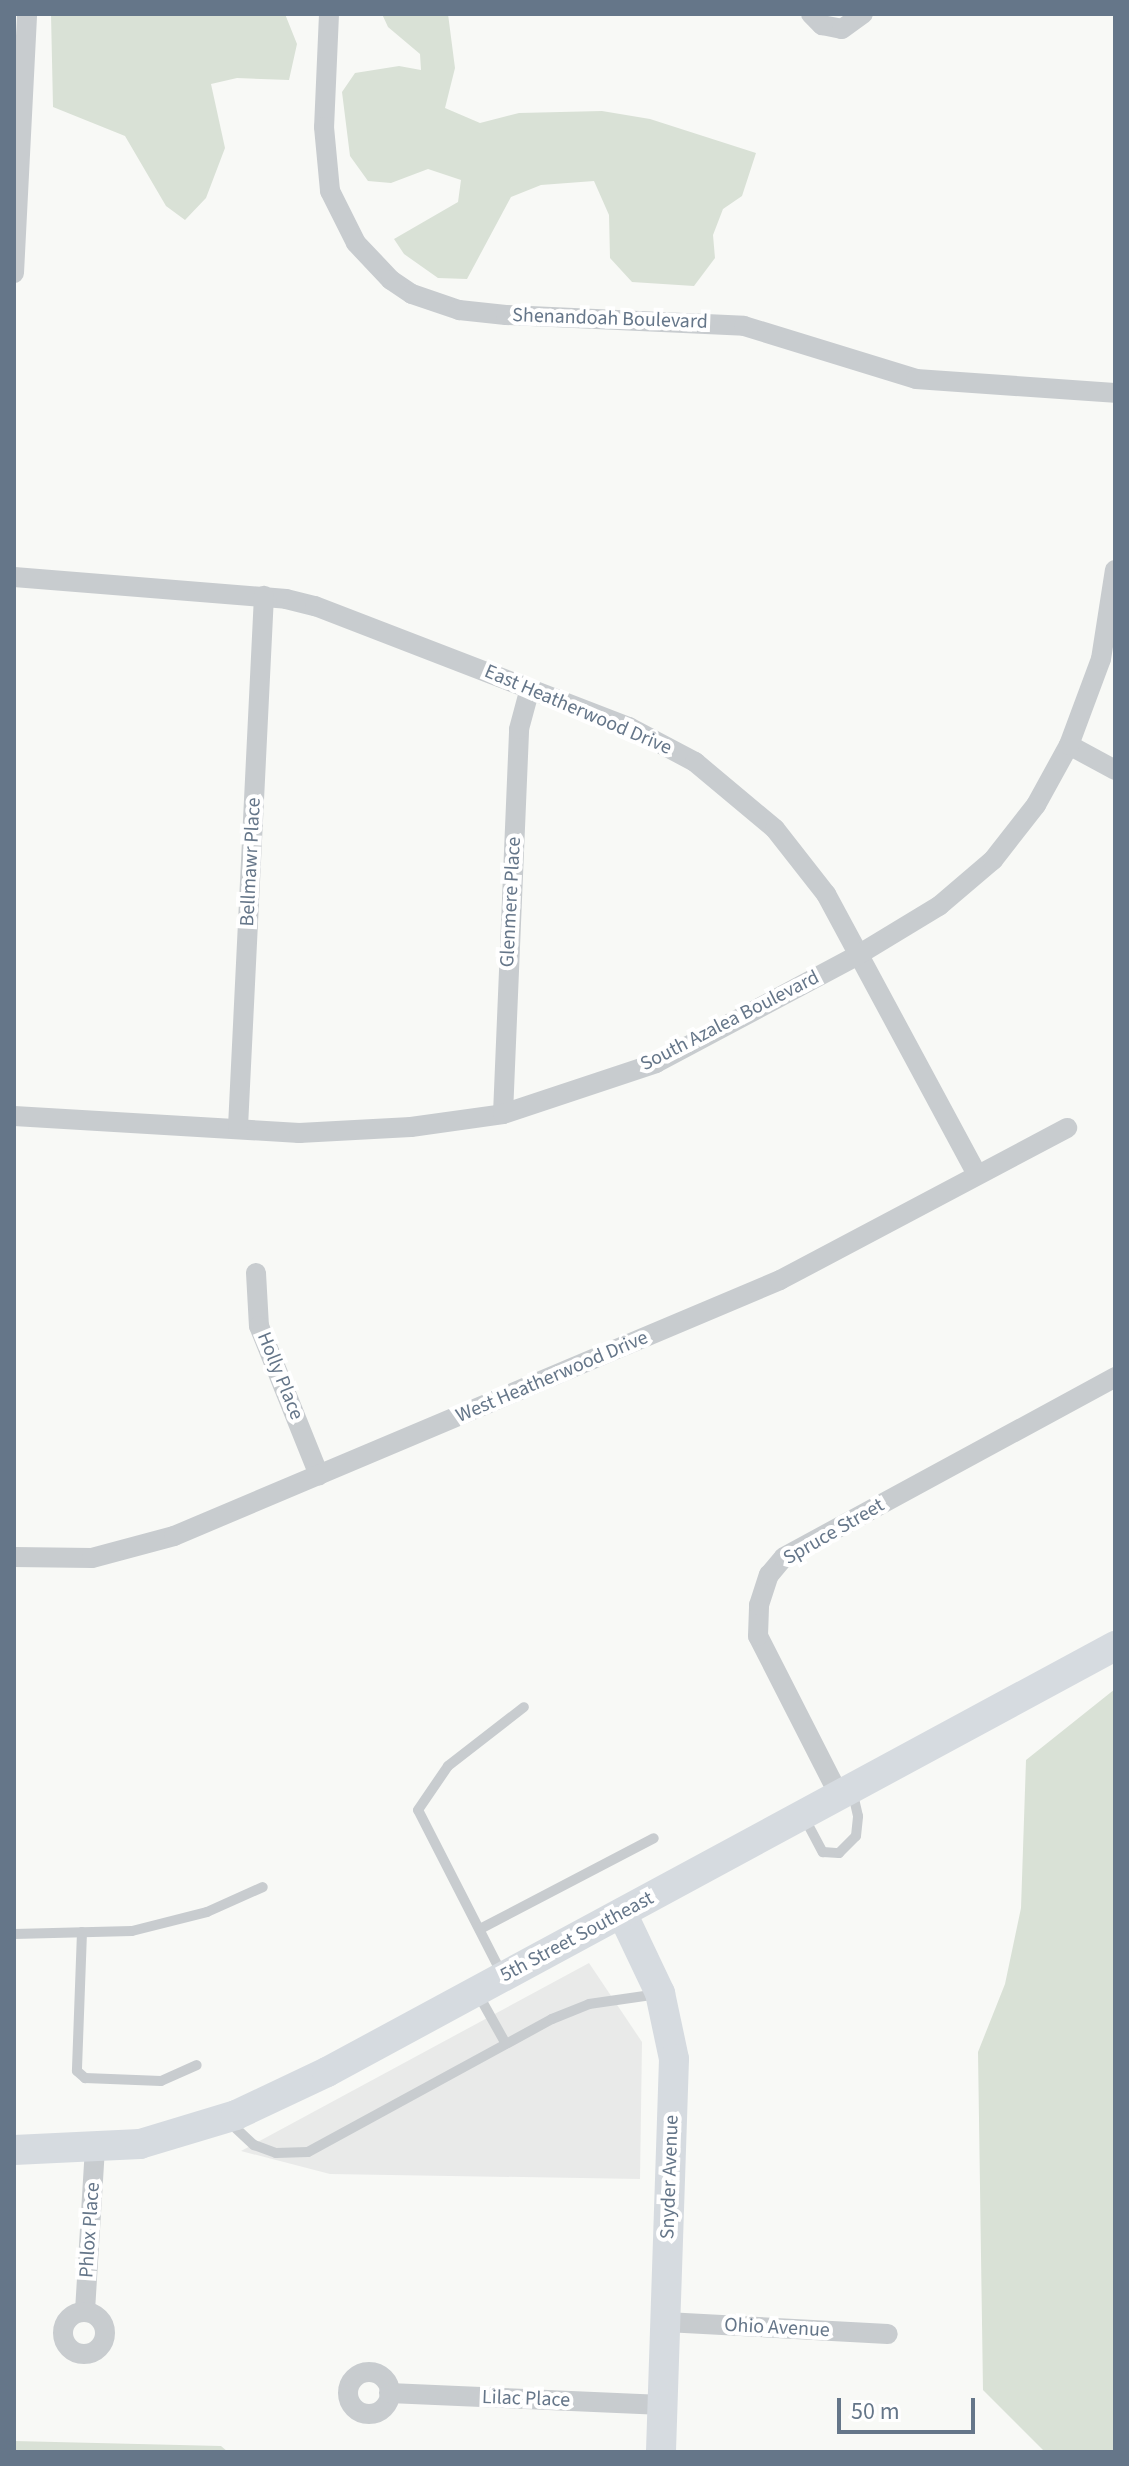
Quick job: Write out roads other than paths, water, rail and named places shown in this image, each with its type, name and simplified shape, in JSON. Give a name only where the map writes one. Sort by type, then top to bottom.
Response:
[{"type":"main road","name":"5th Street Southeast","points":[[14,2150],[95,2149],[173,2137],[226,2119],[622,1913],[1115,1646]]},
{"type":"main road","name":"Snyder Avenue","points":[[622,1913],[660,1993],[674,2059],[661,2452]]},
{"type":"street","points":[[14,273],[20,45],[27,14]]},
{"type":"street","name":"Shenandoah Boulevard","points":[[329,14],[324,127],[330,191],[356,243],[391,280],[412,294],[459,310],[506,315],[744,326],[916,379],[1115,393]]},
{"type":"street","points":[[811,14],[822,25],[842,29],[863,14]]},
{"type":"street","name":"South Azalea Boulevard","points":[[14,1116],[349,1132],[503,1114],[656,1063],[858,955],[939,906],[993,860],[1036,805],[1069,745],[1101,659],[1115,570]]},
{"type":"street","name":"East Heatherwood Drive","points":[[14,577],[264,596],[315,606],[664,744],[736,793],[795,851],[826,894],[977,1174]]},
{"type":"street","name":"Bellmawr Place","points":[[238,1127],[264,596]]},
{"type":"street","name":"Glenmere Place","points":[[503,1114],[519,729],[529,692]]},
{"type":"street","points":[[1069,745],[1115,770]]},
{"type":"street","name":"West Heatherwood Drive","points":[[14,1557],[115,1555],[319,1475],[780,1280],[1067,1128]]},
{"type":"street","name":"Holly Place","points":[[256,1273],[259,1326],[319,1475]]},
{"type":"street","name":"Spruce Street","points":[[846,1792],[758,1636],[759,1605],[769,1575],[784,1557],[1115,1377]]},
{"type":"street","name":"Phlox Place","points":[[85,2311],[95,2149]]},
{"type":"street","name":"Ohio Avenue","points":[[666,2322],[888,2334]]},
{"type":"street","name":"Lilac Place","points":[[389,2393],[663,2405]]},
{"type":"lane","points":[[506,2044],[480,1929],[418,1810],[448,1766],[524,1707]]},
{"type":"lane","points":[[803,1815],[823,1852],[839,1853],[856,1836],[858,1816],[846,1792]]},
{"type":"lane","points":[[480,1929],[654,1838]]},
{"type":"lane","points":[[14,1934],[132,1931],[207,1912],[263,1887]]},
{"type":"lane","points":[[82,1932],[77,2071],[85,2078],[161,2081],[197,2065]]},
{"type":"lane","points":[[226,2119],[254,2145],[276,2153],[308,2152],[506,2044],[589,2004],[660,1993]]}]
